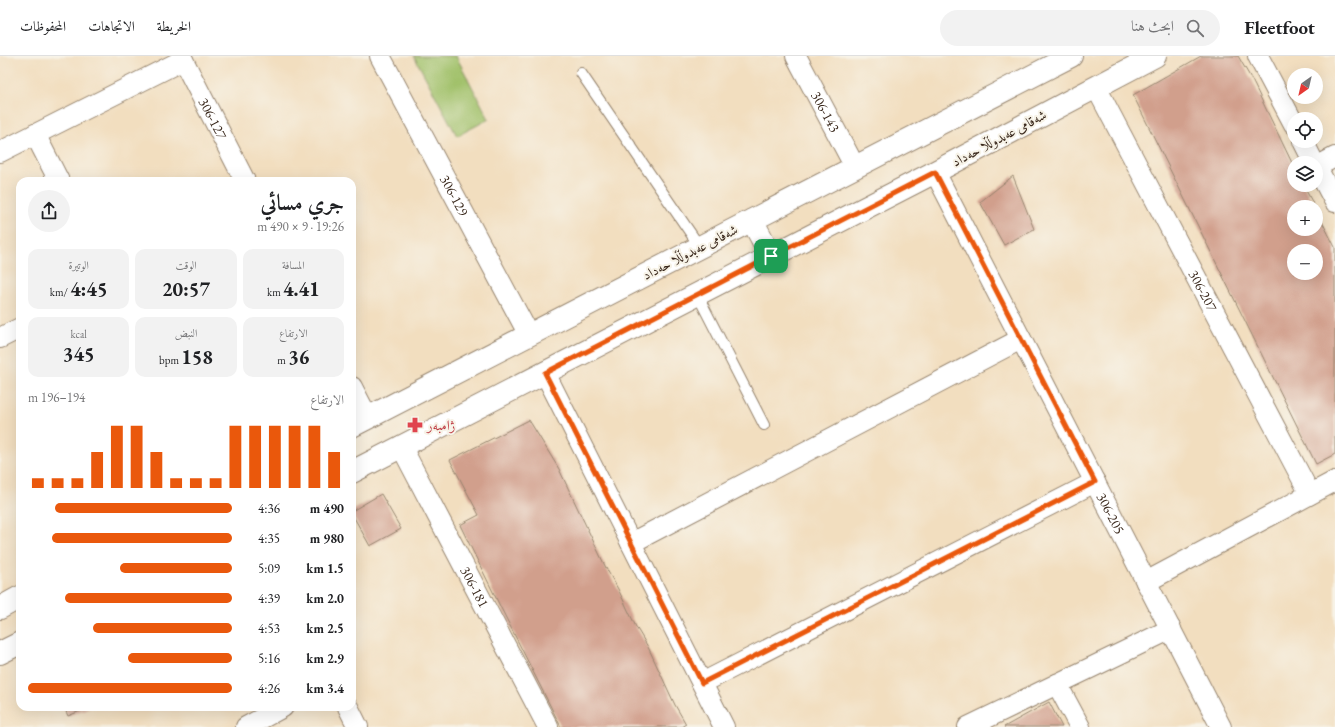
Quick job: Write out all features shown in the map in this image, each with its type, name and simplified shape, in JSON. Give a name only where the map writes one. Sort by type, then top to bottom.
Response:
[{"type":"street","name":"306-129","points":[[380,56],[529,335]]},
{"type":"street","name":"306-143","points":[[796,56],[856,167]]},
{"type":"street","name":"شەقامی عەبدوڵڵا حەداد","points":[[360,422],[1071,56]]},
{"type":"street","name":"شەقامی عەبدوڵڵا حەداد","points":[[356,470],[935,172],[1155,56]]},
{"type":"street","points":[[1258,56],[1288,112]]},
{"type":"street","points":[[0,152],[182,58]]},
{"type":"street","name":"306-127","points":[[182,58],[243,177]]},
{"type":"street","name":"306-207","points":[[1096,87],[1310,494]]},
{"type":"street","points":[[35,134],[57,177]]},
{"type":"street","points":[[1323,163],[1335,157]]},
{"type":"street","name":"306-205","points":[[935,172],[1221,727]]},
{"type":"street","points":[[1323,180],[1335,202]]},
{"type":"street","points":[[752,220],[771,256]]},
{"type":"street","points":[[0,338],[16,330]]},
{"type":"street","points":[[631,543],[1021,339]]},
{"type":"street","points":[[545,373],[724,727]]},
{"type":"street","points":[[356,404],[360,422]]},
{"type":"street","name":"306-181","points":[[401,446],[548,727]]},
{"type":"street","points":[[1146,582],[1335,481]]},
{"type":"street","points":[[702,683],[1095,482]]},
{"type":"street","points":[[0,608],[16,599]]},
{"type":"street","points":[[968,727],[1171,629]]},
{"type":"street","points":[[0,653],[16,645]]},
{"type":"street","points":[[1057,684],[1080,727]]},
{"type":"street","points":[[246,727],[276,711]]},
{"type":"street","points":[[350,711],[358,727]]},
{"type":"lane","points":[[581,73],[700,247]]},
{"type":"lane","points":[[697,294],[764,425]]},
{"type":"green space","points":[[414,56],[456,56],[489,119],[457,136]]},
{"type":"building","points":[[1201,56],[1238,56],[1252,80],[1289,156],[1287,156],[1287,192],[1307,192],[1311,200],[1287,200],[1287,236],[1323,236],[1323,224],[1335,247],[1335,454],[1316,464],[1133,95]]},
{"type":"building","points":[[1013,176],[1034,229],[1004,245],[980,202]]},
{"type":"building","points":[[529,420],[559,469],[606,568],[636,627],[648,647],[675,705],[686,724],[681,727],[561,727],[499,604],[460,525],[479,515],[450,460]]},
{"type":"building","points":[[381,494],[401,529],[370,546],[356,521],[356,509]]},
{"type":"building","points":[[1049,702],[1062,727],[1004,727]]},
{"type":"building","points":[[66,711],[80,711],[68,716]]},
{"type":"place","name":"ژامبەر","points":[[415,425]]},
{"type":"route","points":[[935,172],[1095,482],[702,683],[545,373],[771,256],[935,172]]}]
